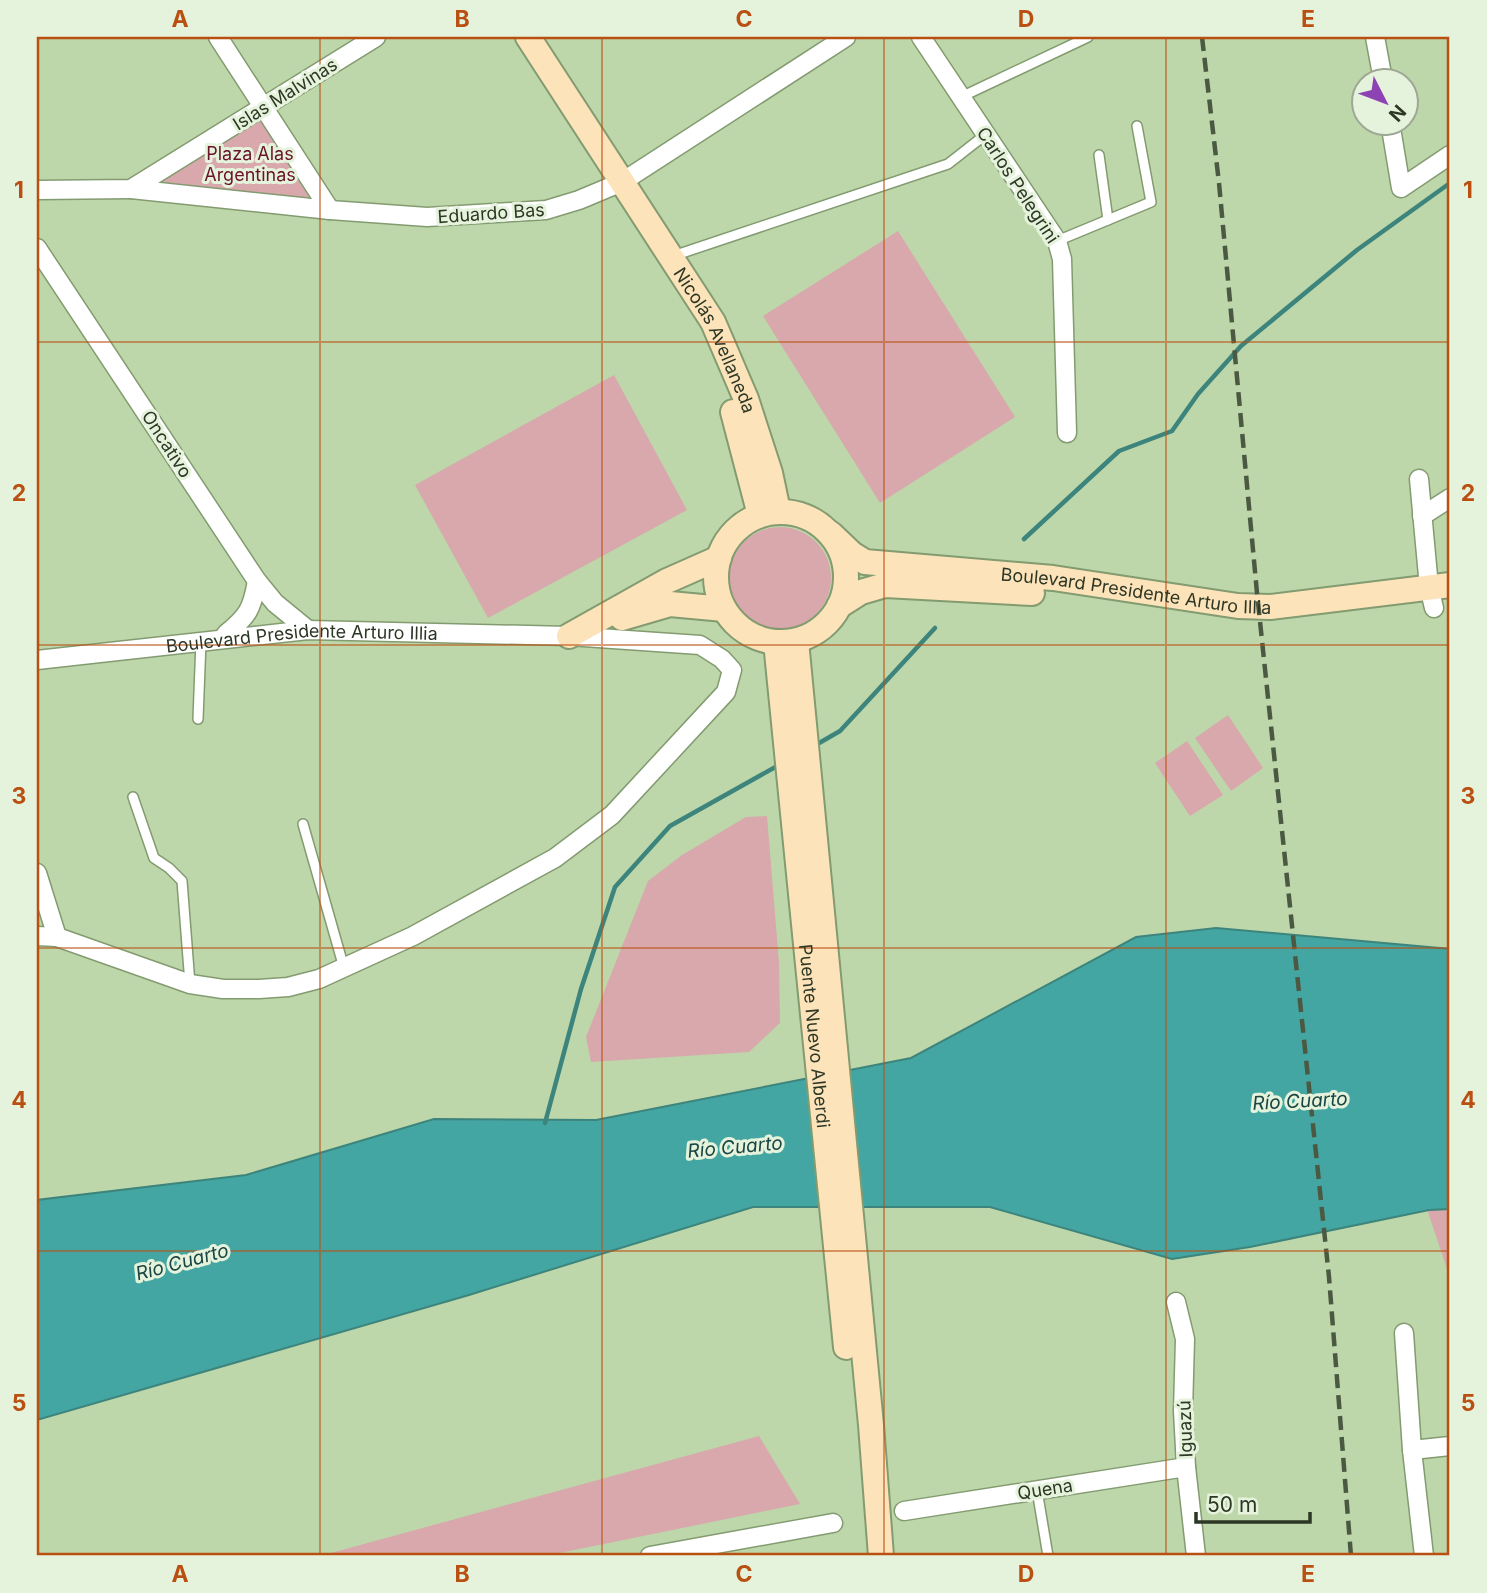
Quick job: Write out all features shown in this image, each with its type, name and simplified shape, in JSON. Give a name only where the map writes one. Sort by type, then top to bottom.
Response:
[{"type":"main road","name":"Nicolás Avellaneda","points":[[528,37],[713,322],[731,359],[770,473],[769,513]]},
{"type":"main road","name":"Nicolás Avellaneda","points":[[622,182],[650,246],[699,328],[715,361],[769,513]]},
{"type":"main road","points":[[769,513],[797,513],[815,521],[831,534],[843,556],[846,582],[839,606],[827,622],[811,634],[786,642],[757,638],[738,626],[724,609],[718,593],[716,575],[725,543],[735,531],[769,513]]},
{"type":"main road","name":"Boulevard Presidente Arturo Illia","points":[[831,534],[865,562],[1053,578],[1238,606],[1270,607],[1439,595]]},
{"type":"main road","points":[[569,636],[667,580],[719,558]]},
{"type":"main road","name":"Boulevard Presidente Arturo Illia","points":[[839,606],[861,592],[885,585],[1057,594],[1214,617],[1271,617],[1439,595]]},
{"type":"main road","points":[[569,636],[670,604],[724,609]]},
{"type":"main road","name":"Puente Nuevo Alberdi","points":[[786,642],[862,1426]]},
{"type":"main road","points":[[862,1426],[866,1556]]},
{"type":"main road","points":[[862,1426],[881,1556]]},
{"type":"street","points":[[218,37],[331,210]]},
{"type":"street","name":"Islas Malvinas","points":[[131,189],[376,37]]},
{"type":"street","name":"Eduardo Bas","points":[[131,189],[427,217],[546,211],[622,182],[846,37]]},
{"type":"street","name":"Carlos Pelegrini","points":[[921,37],[1058,241],[1062,259],[1067,433]]},
{"type":"street","points":[[1375,37],[1380,66]]},
{"type":"street","points":[[1392,136],[1401,188],[1450,155]]},
{"type":"street","points":[[37,190],[131,189]]},
{"type":"street","name":"Oncativo","points":[[37,248],[257,581],[275,603],[309,630]]},
{"type":"street","points":[[1419,479],[1422,516],[1439,595]]},
{"type":"street","points":[[1422,516],[1450,498]]},
{"type":"street","points":[[226,634],[245,618],[253,604],[257,581]]},
{"type":"street","name":"Boulevard Presidente Arturo Illia","points":[[37,660],[309,630],[569,636],[700,645],[722,659],[732,670],[726,692],[612,815],[555,858],[413,936],[344,968]]},
{"type":"street","points":[[37,873],[57,937]]},
{"type":"street","points":[[37,936],[57,937],[190,984],[223,989],[278,988],[319,979],[344,968]]},
{"type":"street","name":"Iguazú","points":[[1177,1302],[1185,1339],[1183,1411],[1196,1556]]},
{"type":"street","points":[[1404,1333],[1412,1450],[1424,1556]]},
{"type":"street","points":[[1412,1450],[1450,1446]]},
{"type":"street","name":"Quena","points":[[904,1511],[1186,1467]]},
{"type":"street","points":[[650,1556],[833,1523]]},
{"type":"lane","points":[[961,97],[1088,37]]},
{"type":"lane","points":[[1058,241],[1151,202],[1137,126]]},
{"type":"lane","points":[[672,256],[948,164],[985,135]]},
{"type":"lane","points":[[1099,155],[1108,220]]},
{"type":"lane","points":[[198,719],[201,642]]},
{"type":"lane","points":[[133,797],[154,858],[182,881],[190,984]]},
{"type":"lane","points":[[303,824],[344,968]]},
{"type":"lane","points":[[1037,1490],[1048,1556]]},
{"type":"green space","name":"Plaza Alas Argentinas","points":[[260,120],[315,205],[150,183]]},
{"type":"green space","points":[[898,231],[1015,417],[880,503],[763,316]]},
{"type":"green space","points":[[614,375],[687,510],[488,618],[415,485]]},
{"type":"green space","points":[[780,527],[800,531],[816,542],[827,558],[831,578],[827,598],[816,614],[800,625],[780,629],[760,625],[744,614],[733,598],[729,578],[733,558],[744,542],[760,531]]},
{"type":"green space","points":[[1228,715],[1263,768],[1231,791],[1195,738]]},
{"type":"green space","points":[[1187,741],[1223,795],[1190,816],[1155,763]]},
{"type":"green space","points":[[767,816],[779,963],[780,1023],[749,1052],[591,1062],[586,1037],[648,881],[682,855],[746,817]]},
{"type":"green space","points":[[1450,1208],[1450,1278],[1427,1209]]},
{"type":"green space","points":[[759,1436],[800,1504],[545,1556],[320,1556]]},
{"type":"water","name":"Río Cuarto","points":[[1216,928],[1450,949],[1450,1209],[1429,1210],[1250,1247],[1172,1259],[990,1207],[753,1207],[469,1295],[37,1420],[37,1200],[246,1175],[434,1119],[596,1120],[911,1058],[1136,937]]},
{"type":"waterway","points":[[1024,539],[1119,451],[1172,431],[1198,394],[1241,346],[1357,250],[1450,183]]},
{"type":"waterway","points":[[814,746],[840,731],[935,628]]},
{"type":"waterway","points":[[545,1123],[581,989],[615,887],[670,826],[779,765]]},
{"type":"railway","points":[[1202,37],[1329,1277],[1351,1556]]}]
